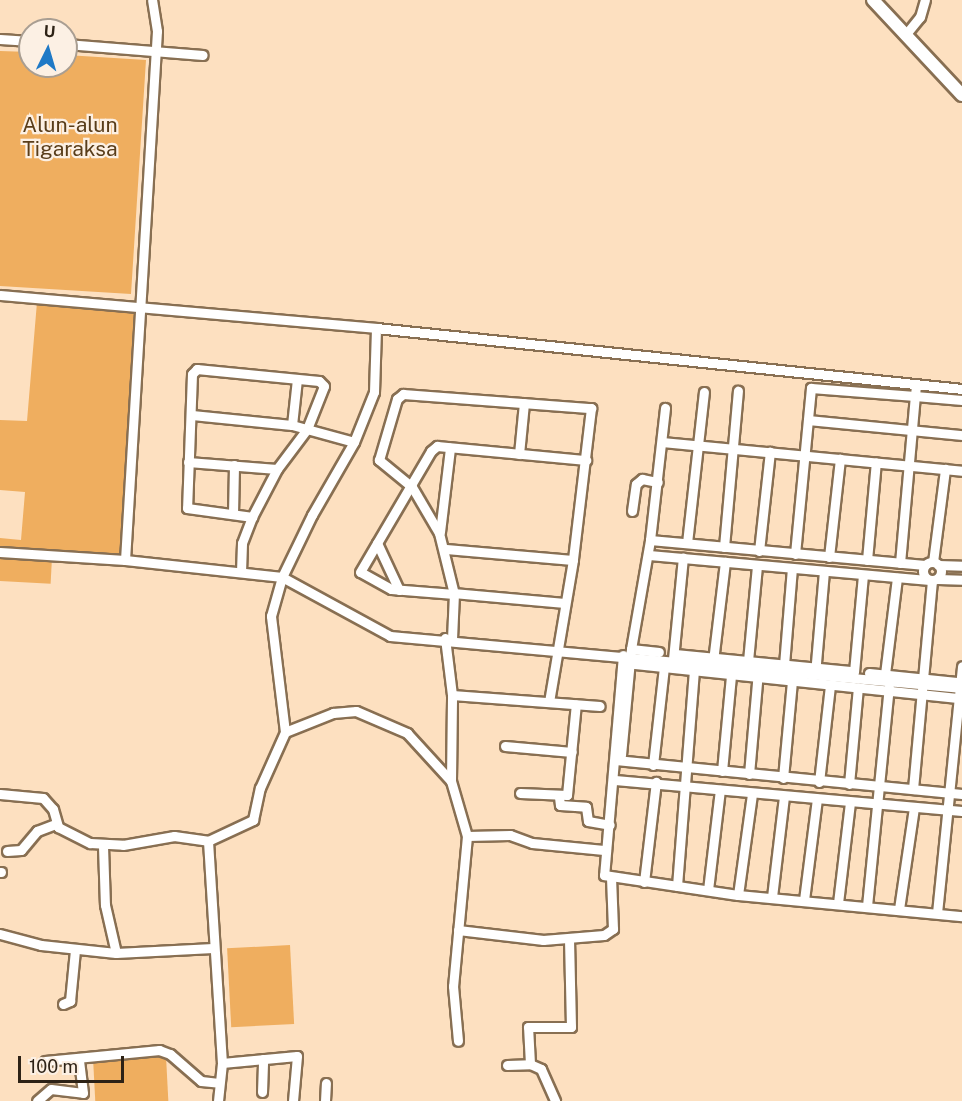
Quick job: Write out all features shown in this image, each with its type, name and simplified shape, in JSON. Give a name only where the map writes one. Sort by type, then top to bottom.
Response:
[{"type":"main road","points":[[873,0],[962,94]]},
{"type":"street","points":[[124,560],[155,50],[152,0]]},
{"type":"street","points":[[906,34],[920,16],[925,0]]},
{"type":"street","points":[[0,39],[18,40]]},
{"type":"street","points":[[78,45],[203,55]]},
{"type":"street","points":[[0,295],[376,328],[962,389]]},
{"type":"street","points":[[55,824],[78,838],[104,846],[174,836],[208,842],[253,820],[263,780],[285,732],[271,616],[282,577],[312,515],[354,442],[374,392],[376,328]]},
{"type":"street","points":[[241,572],[242,543],[252,517],[277,469],[307,429],[324,386],[297,379],[197,369],[192,374],[187,508],[252,517]]},
{"type":"street","points":[[292,425],[297,379]]},
{"type":"street","points":[[900,563],[914,430],[916,384]]},
{"type":"street","points":[[795,554],[811,388],[815,386],[962,400]]},
{"type":"street","points":[[713,664],[738,391]]},
{"type":"street","points":[[687,543],[704,392]]},
{"type":"street","points":[[458,1041],[453,986],[466,836],[451,781],[452,695],[449,639],[453,593],[446,549],[440,533],[412,487],[379,460],[399,395],[591,408],[573,560],[549,702]]},
{"type":"street","points":[[519,454],[524,403]]},
{"type":"street","points":[[665,408],[648,555],[627,657],[618,760],[610,825],[604,850],[604,874],[611,878],[738,895],[962,916]]},
{"type":"street","points":[[192,415],[292,425],[354,442]]},
{"type":"street","points":[[808,420],[962,435]]},
{"type":"street","points":[[662,442],[962,471]]},
{"type":"street","points":[[565,603],[399,590],[360,572],[412,487],[431,451],[437,446],[586,460]]},
{"type":"street","points":[[440,533],[450,448]]},
{"type":"street","points":[[759,551],[770,452]]},
{"type":"street","points":[[815,675],[823,572],[830,557],[840,459]]},
{"type":"street","points":[[188,462],[277,469]]},
{"type":"street","points":[[867,560],[876,462]]},
{"type":"street","points":[[233,514],[234,465]]},
{"type":"street","points":[[933,580],[923,573],[932,564],[945,469]]},
{"type":"street","points":[[632,511],[637,482],[658,482]]},
{"type":"street","points":[[650,540],[900,563],[962,566]]},
{"type":"street","points":[[377,543],[399,590]]},
{"type":"street","points":[[723,561],[725,547]]},
{"type":"street","points":[[446,549],[573,560]]},
{"type":"street","points":[[0,552],[124,560],[282,577],[383,634],[558,649],[670,662],[888,680]]},
{"type":"street","points":[[648,555],[897,578],[962,580]]},
{"type":"street","points":[[653,765],[670,662],[683,557]]},
{"type":"street","points":[[830,557],[836,573]]},
{"type":"street","points":[[915,808],[911,789],[925,686],[933,580],[941,572],[932,564]]},
{"type":"street","points":[[748,661],[757,565]]},
{"type":"street","points":[[784,664],[792,568]]},
{"type":"street","points":[[854,672],[863,575]]},
{"type":"street","points":[[867,906],[880,787],[897,578]]},
{"type":"street","points":[[670,662],[694,671],[713,664],[748,661],[758,669],[792,681],[815,675],[854,672],[925,686],[961,689]]},
{"type":"street","points":[[713,664],[731,675],[784,664],[815,675],[830,685],[858,687],[888,680]]},
{"type":"street","points":[[938,913],[950,810],[962,666]]},
{"type":"street","points":[[749,774],[758,669]]},
{"type":"street","points":[[677,886],[694,671]]},
{"type":"street","points":[[708,890],[731,675]]},
{"type":"street","points":[[783,778],[792,681]]},
{"type":"street","points":[[804,900],[830,685]]},
{"type":"street","points":[[849,784],[858,687]]},
{"type":"street","points":[[452,695],[600,706]]},
{"type":"street","points":[[520,793],[559,797],[568,793],[576,704]]},
{"type":"street","points":[[285,732],[333,713],[356,711],[406,734],[451,781]]},
{"type":"street","points":[[505,746],[572,752]]},
{"type":"street","points":[[618,760],[819,782],[962,794]]},
{"type":"street","points":[[720,789],[722,771]]},
{"type":"street","points":[[615,780],[685,784],[753,794],[962,811]]},
{"type":"street","points":[[644,882],[656,782]]},
{"type":"street","points":[[818,799],[819,782]]},
{"type":"street","points":[[899,909],[915,808],[925,790]]},
{"type":"street","points":[[0,794],[43,798],[53,810],[55,824]]},
{"type":"street","points":[[738,895],[753,794]]},
{"type":"street","points":[[559,797],[560,805],[586,807],[590,823],[610,825]]},
{"type":"street","points":[[772,897],[784,797]]},
{"type":"street","points":[[838,903],[850,802]]},
{"type":"street","points":[[8,850],[21,850],[37,831],[55,824]]},
{"type":"street","points":[[466,836],[510,834],[532,843],[604,850]]},
{"type":"street","points":[[208,842],[222,1063],[218,1101]]},
{"type":"street","points":[[104,846],[105,905],[116,952]]},
{"type":"street","points":[[458,930],[569,940],[595,938],[611,932],[614,891],[611,878]]},
{"type":"street","points":[[0,934],[75,950],[116,952],[213,948]]},
{"type":"street","points":[[530,1064],[528,1027],[571,1027],[569,940]]},
{"type":"street","points":[[63,1004],[70,1001],[75,950]]},
{"type":"street","points":[[45,1061],[159,1050],[170,1054],[201,1081],[219,1083]]},
{"type":"street","points":[[293,1101],[297,1056]]},
{"type":"street","points":[[222,1063],[308,1056]]},
{"type":"street","points":[[37,1101],[51,1089],[83,1093],[79,1058]]},
{"type":"street","points":[[262,1092],[263,1059]]},
{"type":"street","points":[[507,1065],[530,1064],[545,1073],[555,1101]]},
{"type":"street","points":[[325,1101],[326,1083]]},
{"type":"green space","name":"Alun-alun Tigaraksa","points":[[0,51],[18,52],[18,78],[78,78],[78,56],[146,60],[131,294],[0,286]]},
{"type":"green space","points":[[37,302],[137,310],[124,559],[0,552],[0,538],[21,540],[25,492],[0,490],[0,420],[27,421]]},
{"type":"green space","points":[[0,556],[52,559],[51,584],[0,581]]},
{"type":"green space","points":[[290,945],[294,1024],[231,1027],[227,948]]},
{"type":"green space","points":[[166,1056],[168,1101],[95,1101],[93,1060]]}]
